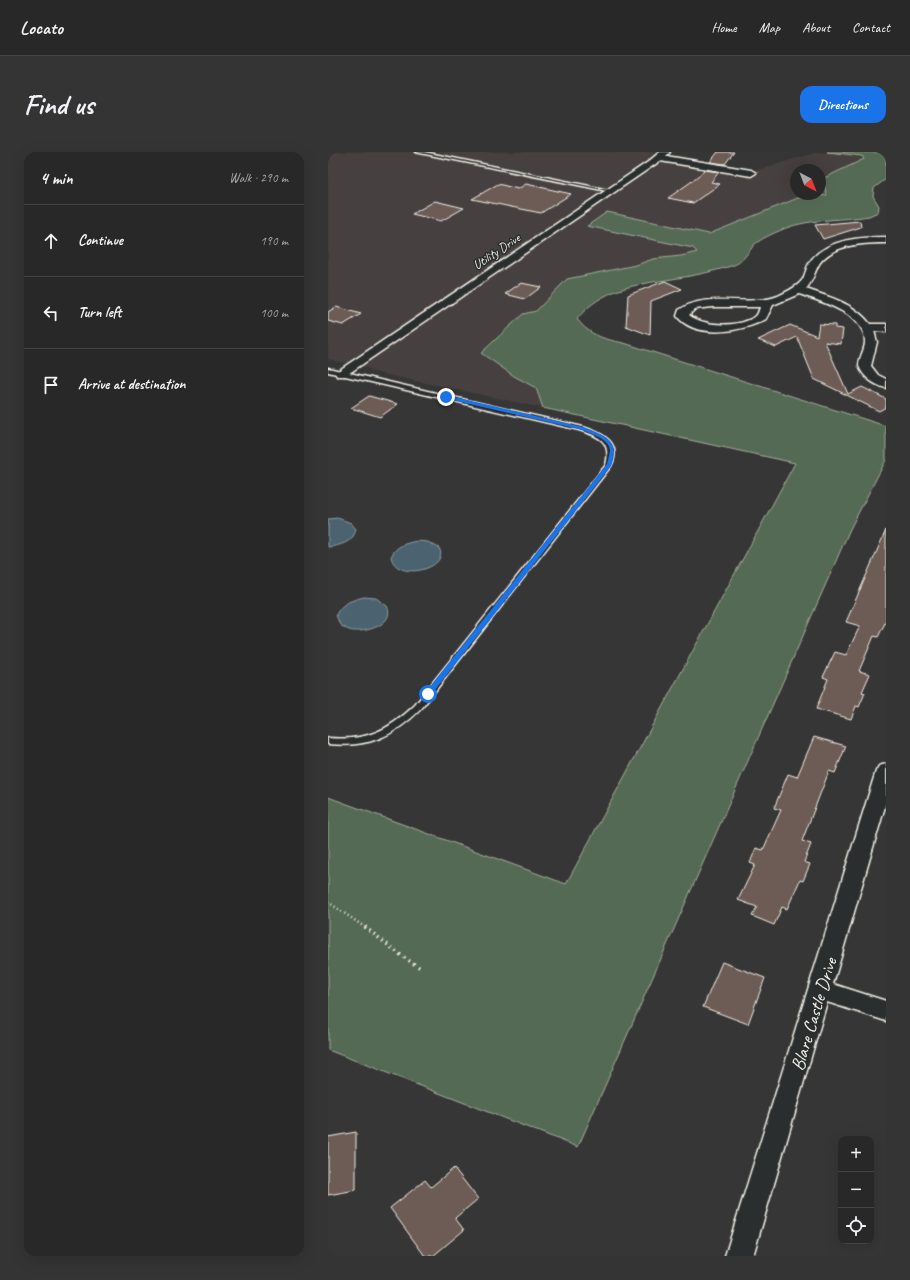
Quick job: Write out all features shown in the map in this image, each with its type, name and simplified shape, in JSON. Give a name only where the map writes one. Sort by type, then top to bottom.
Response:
[{"type":"street","name":"Utility Drive","points":[[341,373],[612,191],[663,155]]},
{"type":"street","points":[[663,155],[752,173]]},
{"type":"street","points":[[768,303],[762,317],[741,326],[708,327],[690,322],[683,316],[683,312],[686,309],[698,305],[768,303],[798,290],[808,279],[814,264],[825,253],[834,248],[855,243],[886,240]]},
{"type":"street","points":[[798,290],[845,308],[867,327],[870,335],[870,341],[865,358],[866,370],[870,375],[886,384]]},
{"type":"street","points":[[867,327],[886,328]]},
{"type":"street","name":"Blare Castle Drive","points":[[739,1256],[886,771]]},
{"type":"street","points":[[820,990],[886,1011]]},
{"type":"lane","points":[[417,152],[612,191]]},
{"type":"lane","points":[[328,370],[581,428],[602,437],[610,445],[612,450],[609,465],[407,718],[398,726],[384,734],[370,739],[355,742],[328,741]]},
{"type":"path","points":[[328,902],[343,910],[402,956],[422,969]]},
{"type":"shaded area","points":[[328,152],[670,152],[666,157],[754,171],[819,152],[862,156],[864,159],[826,177],[826,164],[790,164],[790,200],[793,200],[709,234],[607,212],[587,225],[693,248],[698,252],[681,256],[653,259],[636,265],[567,279],[536,311],[523,314],[481,352],[514,376],[536,388],[543,408],[369,371],[371,369],[328,359]]},
{"type":"green space","points":[[827,152],[886,152],[886,179],[874,188],[873,196],[879,206],[878,212],[869,216],[858,218],[812,222],[789,227],[757,242],[742,260],[735,265],[687,277],[645,283],[608,294],[587,309],[577,319],[582,325],[598,336],[886,426],[886,460],[850,529],[578,1147],[328,1050],[328,797],[566,884],[795,463],[543,408],[536,388],[514,376],[481,353],[523,314],[536,311],[567,279],[636,265],[653,259],[681,256],[697,252],[693,248],[587,226],[607,212],[709,234],[793,200],[826,200],[826,177],[864,159],[862,156]]},
{"type":"water","points":[[338,518],[351,523],[356,529],[355,533],[346,542],[337,546],[328,547],[328,519]]},
{"type":"water","points":[[417,541],[428,542],[439,548],[441,555],[437,562],[422,570],[412,571],[395,565],[391,557],[395,550],[405,544]]},
{"type":"water","points":[[364,597],[376,598],[387,606],[389,612],[384,622],[379,626],[360,631],[347,629],[340,625],[336,615],[338,611],[351,601]]},
{"type":"building","points":[[718,152],[734,152],[725,164],[710,162]]},
{"type":"building","points":[[704,170],[719,172],[711,182],[720,184],[693,203],[668,198],[698,177]]},
{"type":"building","points":[[498,184],[518,189],[526,184],[571,194],[541,213],[472,199]]},
{"type":"building","points":[[435,201],[464,208],[441,221],[412,214]]},
{"type":"building","points":[[860,221],[861,227],[823,239],[815,225]]},
{"type":"building","points":[[665,281],[682,289],[651,301],[650,335],[626,326],[628,295]]},
{"type":"building","points":[[521,283],[541,287],[525,299],[505,294]]},
{"type":"building","points":[[336,307],[361,314],[343,325],[328,321],[328,312]]},
{"type":"building","points":[[819,324],[835,325],[835,328],[843,329],[841,344],[825,342],[848,394],[862,387],[886,399],[886,407],[879,411],[814,379],[797,337],[776,347],[758,340],[790,325],[817,336]]},
{"type":"building","points":[[369,396],[398,404],[380,417],[351,408]]},
{"type":"building","points":[[886,530],[886,621],[878,637],[874,636],[859,671],[870,674],[862,692],[865,693],[859,707],[856,706],[851,719],[816,709],[828,679],[823,677],[835,652],[846,655],[860,626],[846,622]]},
{"type":"building","points":[[814,737],[846,746],[835,773],[829,771],[802,841],[811,844],[804,862],[810,864],[803,881],[800,880],[787,909],[782,907],[774,925],[752,916],[757,907],[738,900],[755,865],[750,863],[756,848],[763,850],[781,810],[774,808],[788,774],[797,777]]},
{"type":"building","points":[[722,962],[765,978],[748,1024],[703,1007]]},
{"type":"building","points":[[356,1132],[356,1190],[328,1195],[328,1137]]},
{"type":"building","points":[[454,1168],[478,1199],[455,1218],[464,1230],[433,1256],[425,1256],[390,1208],[425,1180],[431,1187]]},
{"type":"route","points":[[428,694],[609,465],[612,458],[612,450],[607,441],[592,432],[581,428],[446,397]]}]
